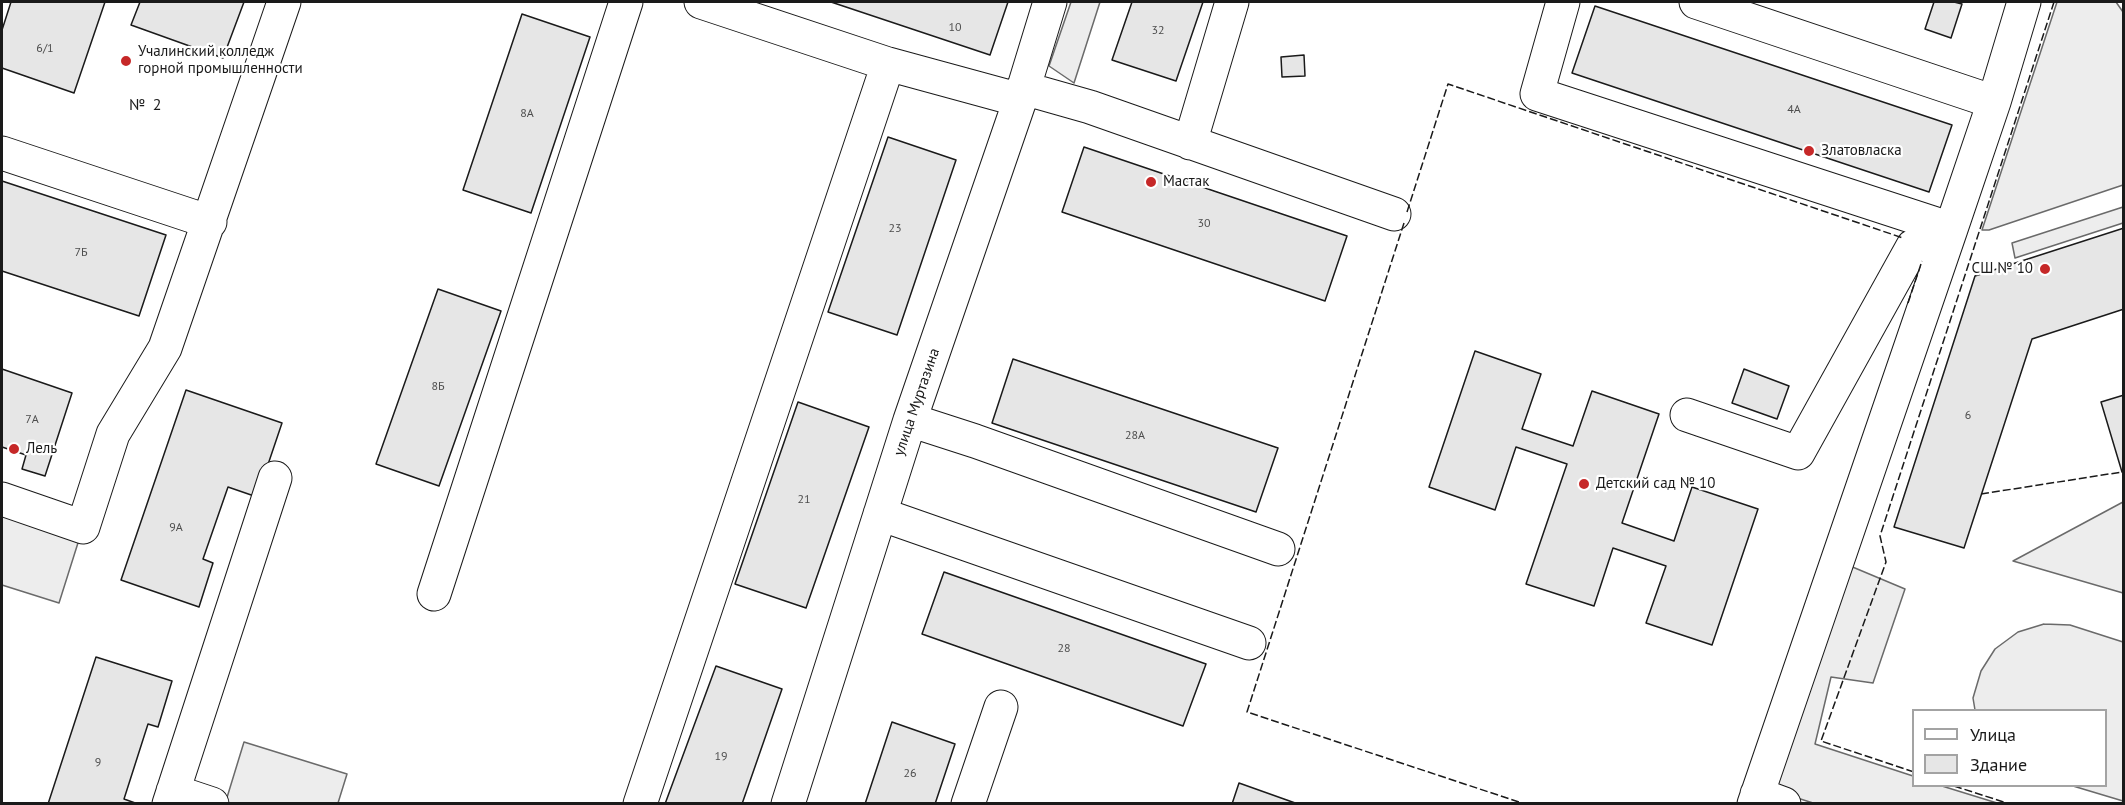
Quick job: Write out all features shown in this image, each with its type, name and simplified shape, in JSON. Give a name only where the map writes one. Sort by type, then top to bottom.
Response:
[{"type":"street","points":[[2,499],[83,527],[113,434],[165,348],[284,2]]},
{"type":"street","points":[[434,594],[626,2]]},
{"type":"street","points":[[701,2],[888,64],[1090,107],[1394,214]]},
{"type":"street","name":"улица Муртазина","points":[[788,804],[910,420],[1050,2]]},
{"type":"street","points":[[1190,143],[1232,2]]},
{"type":"street","points":[[1563,2],[1538,94],[1951,229]]},
{"type":"street","points":[[1696,2],[1994,102]]},
{"type":"street","points":[[1765,800],[1994,102],[2024,2]]},
{"type":"street","points":[[640,804],[888,64]]},
{"type":"street","points":[[2,153],[210,222]]},
{"type":"street","points":[[1687,415],[1798,453],[1913,246],[1951,229]]},
{"type":"street","points":[[910,420],[987,445],[1278,549]]},
{"type":"street","points":[[212,804],[171,797],[275,478]]},
{"type":"street","points":[[880,514],[1249,643]]},
{"type":"street","points":[[968,804],[1001,706]]},
{"type":"shaded area","points":[[1071,2],[1100,2],[1074,83],[1049,66]]},
{"type":"shaded area","points":[[2057,2],[2116,2],[2123,12],[2123,185],[1989,230],[1982,230]]},
{"type":"shaded area","points":[[2123,207],[2123,223],[2015,258],[2012,243]]},
{"type":"shaded area","points":[[2,499],[83,527],[59,603],[2,585]]},
{"type":"shaded area","points":[[2123,502],[2123,593],[2013,561]]},
{"type":"shaded area","points":[[1843,563],[1905,589],[1873,683],[1831,677],[1815,744],[1912,776],[1912,787],[1945,787],[1997,803],[1813,803],[1766,788]]},
{"type":"shaded area","points":[[2044,624],[2070,625],[2123,642],[2123,801],[2076,787],[2107,787],[2107,709],[1975,709],[1973,698],[1981,671],[1995,649],[2018,632]]},
{"type":"shaded area","points":[[244,742],[347,774],[338,803],[225,804]]},
{"type":"building","points":[[11,2],[105,2],[74,93],[2,68],[2,30]]},
{"type":"building","points":[[140,2],[244,2],[223,58],[131,25]]},
{"type":"building","points":[[831,2],[1008,2],[990,55]]},
{"type":"building","points":[[1132,2],[1203,2],[1176,81],[1112,60]]},
{"type":"building","points":[[1934,2],[1962,4],[1951,38],[1925,29]]},
{"type":"building","points":[[1595,6],[1952,125],[1929,192],[1572,73]]},
{"type":"building","points":[[522,14],[590,37],[531,213],[463,190]]},
{"type":"building","points":[[1304,55],[1305,76],[1282,77],[1281,57]]},
{"type":"building","points":[[888,137],[956,160],[897,335],[828,312]]},
{"type":"building","points":[[1084,147],[1347,236],[1325,301],[1062,212]]},
{"type":"building","points":[[2,181],[166,235],[139,316],[2,271]]},
{"type":"building","points":[[2124,228],[2124,309],[2032,339],[1964,548],[1894,527],[1975,276]]},
{"type":"building","points":[[438,289],[501,311],[439,486],[376,464]]},
{"type":"building","points":[[1475,351],[1541,374],[1522,429],[1573,446],[1592,391],[1659,414],[1622,523],[1674,541],[1692,487],[1758,509],[1712,645],[1646,623],[1666,566],[1613,548],[1594,606],[1526,584],[1567,464],[1516,447],[1495,510],[1429,487]]},
{"type":"building","points":[[1013,359],[1278,448],[1256,512],[992,423]]},
{"type":"building","points":[[2,369],[72,393],[45,476],[22,469],[26,455],[2,447]]},
{"type":"building","points":[[1744,369],[1789,386],[1777,419],[1732,403]]},
{"type":"building","points":[[186,390],[282,423],[257,497],[228,487],[203,559],[213,563],[199,607],[121,580]]},
{"type":"building","points":[[2124,395],[2124,472],[2122,472],[2101,402]]},
{"type":"building","points":[[798,402],[869,427],[806,608],[735,584]]},
{"type":"building","points":[[944,572],[1206,664],[1183,726],[922,634]]},
{"type":"building","points":[[96,657],[172,681],[158,727],[148,724],[124,799],[138,804],[48,804]]},
{"type":"building","points":[[716,666],[782,689],[742,804],[665,804]]},
{"type":"building","points":[[892,722],[955,744],[935,804],[865,804]]},
{"type":"building","points":[[1239,783],[1298,804],[1232,804]]},
{"type":"fence","points":[[1912,771],[1821,741],[1886,562],[1880,536],[2054,2]]},
{"type":"fence","points":[[1407,212],[1448,84],[1903,238]]},
{"type":"fence","points":[[1404,223],[1247,712],[1525,804]]},
{"type":"fence","points":[[1908,303],[1922,261]]},
{"type":"fence","points":[[1981,494],[2122,472]]},
{"type":"fence","points":[[1957,787],[2010,804]]},
{"type":"place","name":"Учалинский колледж горной промышленности","points":[[126,61]]},
{"type":"place","name":"Златовласка","points":[[1809,151]]},
{"type":"place","name":"Мастак","points":[[1151,182]]},
{"type":"place","name":"СШ № 10","points":[[2045,269]]},
{"type":"place","name":"Лель","points":[[14,449]]},
{"type":"place","name":"Детский сад № 10","points":[[1584,484]]},
{"type":"district","name":"№ 2","points":[[146,105]]}]
